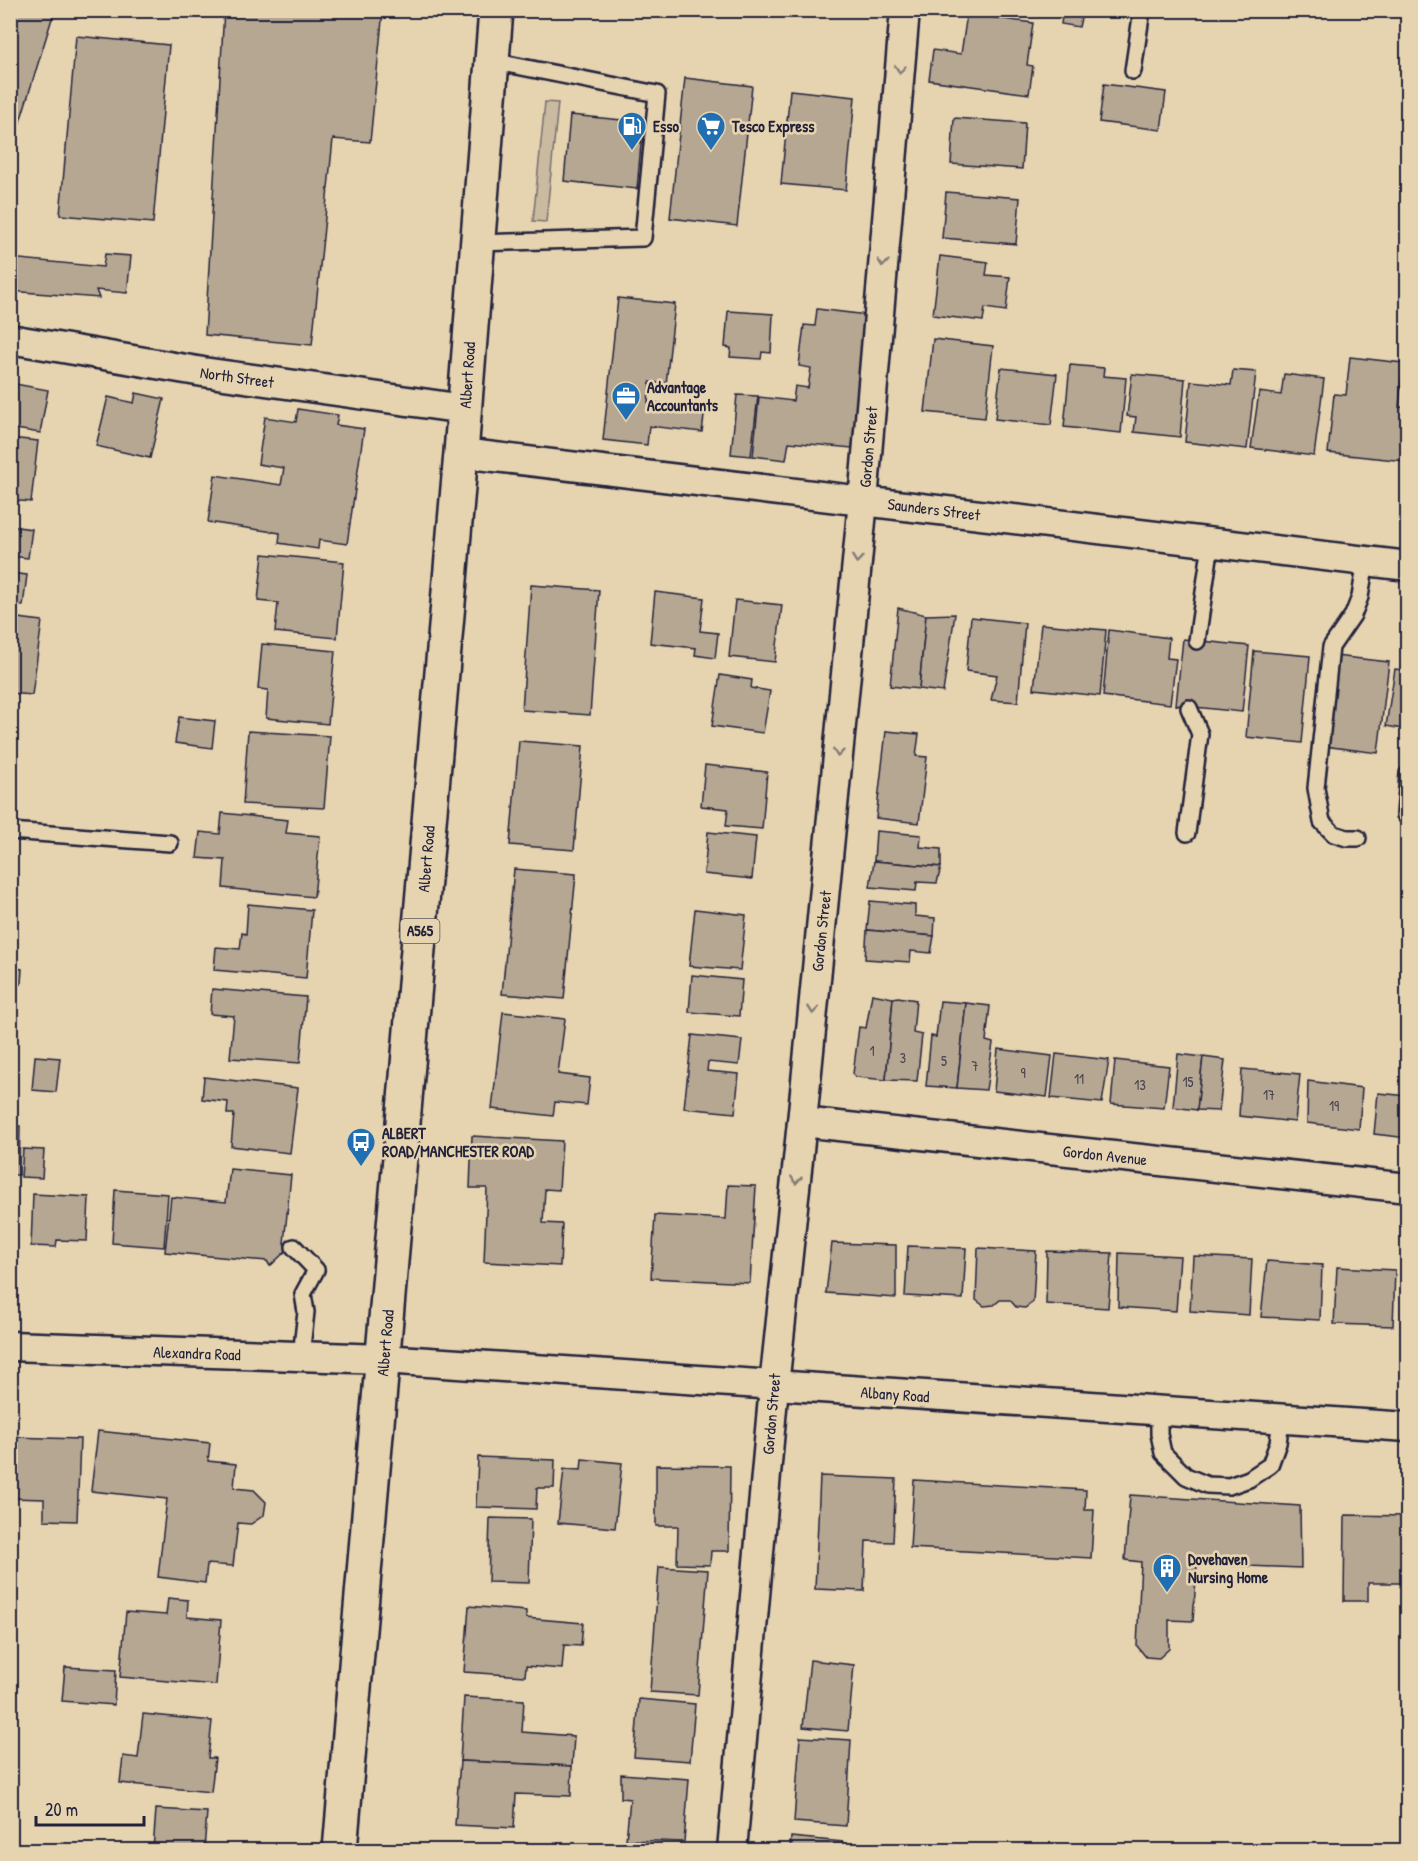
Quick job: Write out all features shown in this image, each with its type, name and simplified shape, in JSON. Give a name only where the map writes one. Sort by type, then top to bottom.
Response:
[{"type":"highway","name":"Albert Road","points":[[340,1851],[461,453],[496,10]]},
{"type":"street","name":"Gordon Street","points":[[732,1851],[774,1386],[863,501],[905,10]]},
{"type":"street","name":"North Street","points":[[10,339],[203,372],[464,409]]},
{"type":"street","name":"Saunders Street","points":[[461,453],[1407,566]]},
{"type":"street","name":"Gordon Avenue","points":[[802,1122],[1407,1188]]},
{"type":"street","name":"Alexandra Road","points":[[10,1346],[383,1359]]},
{"type":"street","name":"Albany Road","points":[[383,1359],[1407,1426]]},
{"type":"lane","points":[[1133,71],[1142,10]]},
{"type":"lane","points":[[477,243],[643,238],[657,94],[492,61]]},
{"type":"lane","points":[[1197,641],[1211,543]]},
{"type":"lane","points":[[1358,838],[1347,838],[1334,834],[1322,822],[1316,788],[1331,647],[1347,626],[1357,607],[1366,561]]},
{"type":"lane","points":[[1187,833],[1200,735],[1189,708]]},
{"type":"lane","points":[[1405,815],[1407,774]]},
{"type":"lane","points":[[10,831],[170,843]]},
{"type":"lane","points":[[294,1246],[316,1270],[303,1294],[306,1312],[301,1356]]},
{"type":"lane","points":[[1159,1411],[1159,1434],[1163,1453],[1186,1476],[1207,1485],[1229,1486],[1250,1479],[1270,1465],[1278,1443],[1281,1419]]},
{"type":"shaded area","points":[[545,102],[558,103],[546,222],[533,221]]},
{"type":"building","points":[[15,10],[54,12],[10,154],[10,26]]},
{"type":"building","points":[[224,10],[383,10],[370,142],[333,139],[312,345],[205,335]]},
{"type":"building","points":[[1063,10],[1083,10],[1079,27],[1061,24]]},
{"type":"building","points":[[1368,10],[1404,10],[1403,17],[1368,12]]},
{"type":"building","points":[[967,14],[1033,23],[1027,65],[1033,66],[1029,94],[929,80],[933,50],[961,54]]},
{"type":"building","points":[[76,36],[169,45],[153,223],[60,215]]},
{"type":"building","name":"Tesco Express","points":[[685,78],[752,86],[737,226],[670,218]]},
{"type":"building","points":[[1104,84],[1166,92],[1161,130],[1099,122]]},
{"type":"building","points":[[790,90],[855,97],[846,190],[781,184]]},
{"type":"building","points":[[570,115],[643,122],[637,189],[564,181]]},
{"type":"building","points":[[954,118],[1025,123],[1022,169],[951,164]]},
{"type":"building","points":[[946,192],[1020,198],[1016,244],[942,238]]},
{"type":"building","points":[[105,254],[131,256],[127,293],[96,290],[99,298],[10,291],[10,258],[103,267]]},
{"type":"building","points":[[940,256],[988,262],[986,275],[1010,277],[1006,311],[985,308],[983,321],[933,315]]},
{"type":"building","points":[[618,298],[675,304],[666,384],[650,382],[648,402],[705,408],[702,432],[649,426],[647,445],[603,440]]},
{"type":"building","points":[[817,309],[867,315],[852,448],[789,442],[786,460],[753,456],[759,397],[793,401],[795,386],[808,388],[811,368],[799,366],[804,325],[815,326]]},
{"type":"building","points":[[728,311],[773,314],[771,353],[762,352],[761,359],[730,357],[731,348],[725,347]]},
{"type":"building","points":[[933,339],[993,346],[985,418],[925,412]]},
{"type":"building","points":[[1350,357],[1403,363],[1399,407],[1408,408],[1405,461],[1328,453],[1334,394],[1346,395]]},
{"type":"building","points":[[1070,365],[1104,368],[1103,376],[1126,378],[1121,433],[1064,427]]},
{"type":"building","points":[[1001,368],[1057,374],[1051,425],[995,419]]},
{"type":"building","points":[[1233,370],[1256,372],[1247,449],[1185,442],[1191,381],[1231,385]]},
{"type":"building","points":[[1132,374],[1185,379],[1180,437],[1134,432],[1136,417],[1127,416]]},
{"type":"building","points":[[1284,374],[1324,379],[1314,456],[1251,448],[1259,392],[1281,395]]},
{"type":"building","points":[[10,383],[48,390],[40,433],[10,428]]},
{"type":"building","points":[[136,393],[164,399],[150,458],[96,446],[108,397],[134,403]]},
{"type":"building","points":[[737,395],[758,396],[751,456],[731,454]]},
{"type":"building","points":[[298,409],[338,415],[336,425],[364,429],[347,544],[319,540],[318,549],[279,543],[280,533],[208,522],[215,475],[281,485],[284,468],[258,464],[265,417],[296,422]]},
{"type":"building","points":[[10,438],[38,441],[31,502],[10,500]]},
{"type":"building","points":[[10,526],[32,529],[28,558],[10,556]]},
{"type":"building","points":[[263,554],[344,562],[337,638],[275,632],[278,603],[258,601]]},
{"type":"building","points":[[10,573],[27,575],[23,606],[10,604]]},
{"type":"building","points":[[531,585],[599,590],[590,715],[522,710]]},
{"type":"building","points":[[655,592],[704,598],[700,631],[718,633],[715,658],[695,655],[696,648],[650,643]]},
{"type":"building","points":[[735,600],[782,605],[775,662],[729,657]]},
{"type":"building","points":[[898,608],[926,615],[919,689],[890,686]]},
{"type":"building","points":[[955,614],[943,692],[919,689],[926,615]]},
{"type":"building","points":[[10,617],[42,621],[32,695],[10,693]]},
{"type":"building","points":[[971,617],[1025,623],[1018,702],[991,700],[997,675],[966,671]]},
{"type":"building","points":[[1041,624],[1106,630],[1100,696],[1034,689]]},
{"type":"building","points":[[1109,630],[1169,638],[1167,658],[1176,659],[1170,704],[1103,696]]},
{"type":"building","points":[[1183,639],[1249,646],[1242,712],[1176,705]]},
{"type":"building","points":[[262,644],[335,651],[328,724],[266,718],[268,690],[258,689]]},
{"type":"building","points":[[1254,651],[1310,656],[1302,743],[1246,737]]},
{"type":"building","points":[[1335,656],[1389,662],[1378,753],[1324,746]]},
{"type":"building","points":[[1395,669],[1408,671],[1408,730],[1386,726]]},
{"type":"building","points":[[720,675],[752,680],[751,688],[770,691],[763,733],[712,726]]},
{"type":"building","points":[[179,717],[215,721],[212,748],[175,743]]},
{"type":"building","points":[[248,731],[330,736],[324,808],[243,804]]},
{"type":"building","points":[[886,731],[919,734],[916,756],[927,757],[919,823],[876,818]]},
{"type":"building","points":[[519,741],[583,746],[574,850],[510,845]]},
{"type":"building","points":[[705,765],[767,772],[762,829],[726,826],[728,809],[701,806]]},
{"type":"building","points":[[222,813],[288,820],[286,833],[320,836],[314,897],[223,888],[225,860],[197,858],[200,832],[220,834]]},
{"type":"building","points":[[876,831],[921,835],[920,847],[941,849],[941,867],[874,861]]},
{"type":"building","points":[[708,832],[756,837],[752,879],[704,874]]},
{"type":"building","points":[[874,861],[941,867],[937,883],[917,882],[916,891],[870,887]]},
{"type":"building","points":[[514,869],[576,874],[564,999],[502,994]]},
{"type":"building","points":[[870,901],[915,905],[915,916],[935,918],[934,936],[867,930]]},
{"type":"building","points":[[248,904],[312,910],[306,978],[214,970],[216,947],[240,949],[242,933],[246,934]]},
{"type":"building","points":[[695,909],[746,915],[740,970],[689,966]]},
{"type":"building","points":[[867,930],[934,936],[931,953],[911,951],[910,962],[865,959]]},
{"type":"building","points":[[10,967],[22,969],[21,984],[10,982]]},
{"type":"building","points":[[692,975],[742,980],[739,1016],[689,1012]]},
{"type":"building","points":[[212,989],[306,997],[300,1063],[230,1058],[234,1016],[210,1014]]},
{"type":"building","points":[[872,994],[893,998],[886,1080],[856,1077],[853,1074],[859,1027],[866,1028]]},
{"type":"building","points":[[893,998],[916,1000],[913,1033],[922,1035],[917,1081],[886,1080]]},
{"type":"building","points":[[940,1001],[966,1003],[957,1088],[926,1086],[931,1036],[936,1037]]},
{"type":"building","points":[[966,1003],[990,1006],[986,1041],[993,1043],[986,1090],[957,1088]]},
{"type":"building","points":[[503,1012],[565,1019],[558,1074],[590,1078],[587,1105],[555,1102],[553,1116],[492,1109]]},
{"type":"building","points":[[692,1035],[742,1040],[739,1065],[708,1062],[707,1071],[739,1074],[735,1113],[684,1108]]},
{"type":"building","points":[[998,1049],[1052,1056],[1047,1097],[994,1091]]},
{"type":"building","points":[[1056,1054],[1109,1060],[1102,1103],[1051,1098]]},
{"type":"building","points":[[1178,1054],[1203,1057],[1197,1110],[1173,1107]]},
{"type":"building","points":[[35,1056],[60,1058],[56,1092],[32,1090]]},
{"type":"building","points":[[1203,1057],[1225,1060],[1219,1111],[1197,1110]]},
{"type":"building","points":[[1115,1060],[1169,1066],[1164,1108],[1111,1104]]},
{"type":"building","points":[[1242,1069],[1300,1074],[1295,1122],[1239,1116]]},
{"type":"building","points":[[204,1077],[298,1088],[290,1153],[231,1146],[234,1114],[227,1114],[228,1102],[202,1099]]},
{"type":"building","points":[[1308,1081],[1362,1088],[1359,1129],[1307,1123]]},
{"type":"building","points":[[1378,1093],[1408,1096],[1408,1138],[1374,1134]]},
{"type":"building","points":[[10,1126],[20,1126],[19,1175],[10,1175]]},
{"type":"building","points":[[472,1136],[562,1141],[559,1190],[545,1189],[543,1223],[562,1224],[560,1266],[484,1262],[487,1188],[470,1188]]},
{"type":"building","points":[[23,1149],[44,1150],[42,1178],[21,1177]]},
{"type":"building","points":[[230,1169],[291,1175],[284,1243],[288,1249],[270,1266],[267,1261],[165,1252],[171,1197],[226,1202]]},
{"type":"building","points":[[728,1185],[756,1186],[750,1283],[651,1278],[655,1215],[726,1219]]},
{"type":"building","points":[[115,1190],[168,1194],[164,1247],[112,1243]]},
{"type":"building","points":[[33,1194],[89,1197],[87,1241],[57,1240],[56,1247],[31,1246]]},
{"type":"building","points":[[832,1243],[896,1245],[896,1298],[826,1293]]},
{"type":"building","points":[[908,1246],[966,1248],[963,1299],[905,1296]]},
{"type":"building","points":[[978,1248],[1036,1251],[1033,1302],[1025,1308],[1016,1307],[1010,1300],[1000,1300],[994,1305],[984,1306],[976,1300]]},
{"type":"building","points":[[1047,1251],[1112,1253],[1108,1308],[1046,1304]]},
{"type":"building","points":[[1119,1253],[1180,1256],[1176,1311],[1118,1307]]},
{"type":"building","points":[[1193,1256],[1252,1259],[1249,1315],[1190,1311]]},
{"type":"building","points":[[1267,1261],[1322,1265],[1320,1320],[1261,1317]]},
{"type":"building","points":[[1337,1267],[1395,1270],[1393,1326],[1334,1324]]},
{"type":"building","points":[[98,1431],[210,1443],[208,1461],[236,1464],[234,1488],[254,1490],[266,1502],[264,1515],[251,1524],[238,1523],[233,1566],[207,1564],[205,1583],[158,1577],[167,1499],[91,1491]]},
{"type":"building","points":[[10,1437],[80,1439],[77,1521],[44,1520],[44,1499],[10,1498]]},
{"type":"building","points":[[478,1457],[555,1460],[554,1488],[537,1488],[536,1509],[476,1507]]},
{"type":"building","points":[[582,1459],[622,1463],[615,1528],[558,1523],[564,1469],[581,1470]]},
{"type":"building","points":[[656,1465],[730,1466],[729,1551],[711,1551],[710,1565],[677,1564],[678,1526],[656,1526]]},
{"type":"building","points":[[820,1476],[896,1479],[893,1542],[866,1541],[864,1591],[815,1589]]},
{"type":"building","points":[[914,1480],[1086,1490],[1085,1510],[1094,1510],[1091,1558],[910,1548]]},
{"type":"building","name":"Dovehaven Nursing Home","points":[[1130,1495],[1300,1506],[1301,1568],[1197,1564],[1193,1621],[1169,1620],[1169,1649],[1159,1658],[1146,1657],[1137,1646],[1141,1562],[1125,1560]]},
{"type":"building","points":[[1345,1515],[1408,1516],[1408,1583],[1368,1583],[1368,1601],[1344,1601]]},
{"type":"building","points":[[490,1518],[531,1519],[529,1583],[488,1582]]},
{"type":"building","points":[[659,1567],[708,1570],[698,1695],[650,1692]]},
{"type":"building","points":[[168,1598],[188,1600],[187,1617],[221,1620],[216,1685],[120,1677],[126,1612],[166,1615]]},
{"type":"building","points":[[469,1606],[526,1611],[526,1618],[583,1623],[581,1646],[564,1645],[562,1669],[526,1666],[525,1676],[464,1672]]},
{"type":"building","points":[[810,1660],[854,1665],[848,1731],[803,1727]]},
{"type":"building","points":[[65,1667],[116,1670],[114,1705],[62,1701]]},
{"type":"building","points":[[464,1697],[524,1700],[522,1732],[574,1736],[572,1766],[460,1761]]},
{"type":"building","points":[[639,1699],[695,1704],[690,1761],[634,1757]]},
{"type":"building","points":[[143,1714],[212,1721],[208,1758],[215,1758],[211,1792],[120,1783],[123,1756],[138,1758]]},
{"type":"building","points":[[800,1737],[851,1740],[846,1826],[794,1822]]},
{"type":"building","points":[[460,1761],[572,1766],[571,1796],[516,1794],[514,1828],[455,1825]]},
{"type":"building","points":[[621,1774],[689,1779],[684,1842],[626,1840],[630,1799],[621,1798]]},
{"type":"building","points":[[156,1809],[207,1812],[204,1850],[153,1850]]},
{"type":"building","points":[[791,1837],[843,1842],[843,1850],[790,1850]]},
{"type":"building","points":[[622,1845],[680,1848],[680,1850],[622,1850]]},
{"type":"building","points":[[453,1847],[523,1850],[453,1850]]},
{"type":"place","name":"Esso","points":[[632,152]]},
{"type":"place","name":"Tesco Express","points":[[711,152]]},
{"type":"place","name":"Advantage Accountants","points":[[626,422]]},
{"type":"place","name":"ALBERT ROAD/MANCHESTER ROAD","points":[[361,1168]]},
{"type":"place","name":"Dovehaven Nursing Home","points":[[1167,1594]]}]
